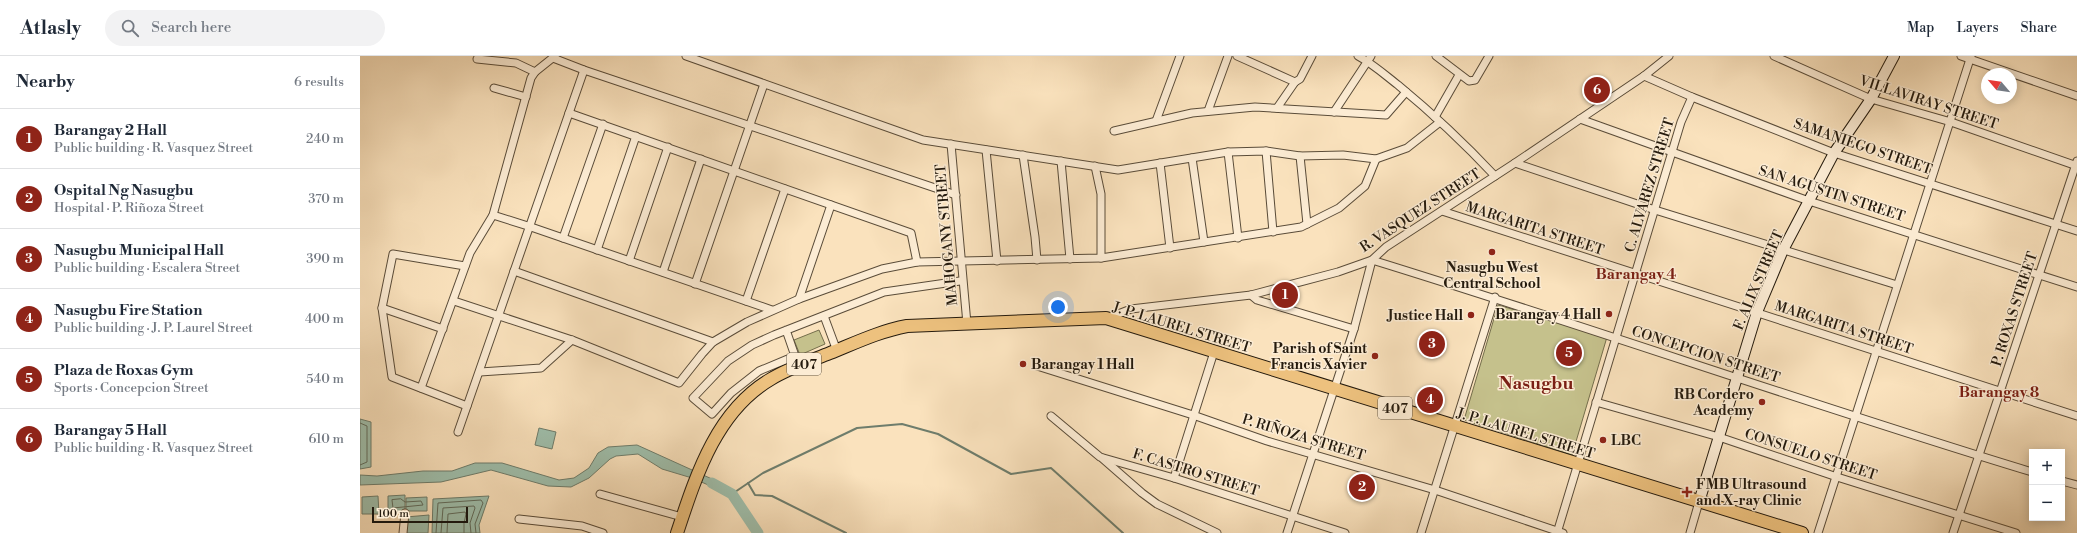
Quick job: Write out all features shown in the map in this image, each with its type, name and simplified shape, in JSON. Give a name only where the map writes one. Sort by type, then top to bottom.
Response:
[{"type":"main road","name":"F. ALIX STREET","points":[[1699,502],[1757,312],[1783,250],[1834,153],[1871,99],[1894,56]]},
{"type":"main road","name":"J. P. LAUREL STREET","points":[[677,533],[700,469],[726,419],[744,398],[771,379],[897,328],[1106,318],[1802,533]]},
{"type":"street","points":[[686,56],[923,140],[1118,170],[1228,152],[1266,151],[1300,156],[1343,156],[1376,159],[1407,148],[1437,120],[1459,76]]},
{"type":"street","points":[[1156,121],[1180,56]]},
{"type":"street","points":[[1208,111],[1228,56]]},
{"type":"street","points":[[1237,56],[1295,82]]},
{"type":"street","points":[[1277,108],[1295,82],[1300,79],[1312,56]]},
{"type":"street","points":[[1358,56],[1369,58],[1437,120],[1495,176]]},
{"type":"street","points":[[1436,56],[1446,59],[1459,76],[1469,81],[1475,80],[1489,56]]},
{"type":"street","name":"R. VASQUEZ STREET","points":[[1106,318],[1130,309],[1251,295],[1338,272],[1372,260],[1386,247],[1515,163],[1644,76],[1669,56]]},
{"type":"street","name":"VILLAVIRAY STREET","points":[[1774,56],[1871,99],[1951,122],[2077,164]]},
{"type":"street","points":[[1960,56],[1971,58],[2077,96]]},
{"type":"street","points":[[421,388],[454,301],[470,253],[493,216],[531,78],[535,72],[554,57],[584,70],[956,195]]},
{"type":"street","points":[[1334,112],[1369,58]]},
{"type":"street","points":[[1818,533],[1971,58]]},
{"type":"street","points":[[477,59],[516,63],[535,72]]},
{"type":"street","points":[[458,432],[514,271],[531,227],[584,70]]},
{"type":"street","name":"SAMANIEGO STREET","points":[[1644,76],[1692,97],[1834,153],[2077,231]]},
{"type":"street","points":[[695,284],[764,84]]},
{"type":"street","points":[[494,88],[526,97]]},
{"type":"street","points":[[1114,131],[1192,113],[1255,107],[1386,115],[1406,92]]},
{"type":"street","name":"C. ALVAREZ STREET","points":[[1559,532],[1596,402],[1681,122],[1692,97]]},
{"type":"street","points":[[569,113],[911,233],[917,262]]},
{"type":"street","name":"SAN AGUSTIN STREET","points":[[1580,119],[1809,201],[1914,233],[2077,287]]},
{"type":"street","points":[[563,238],[603,124]]},
{"type":"street","points":[[597,250],[636,136]]},
{"type":"street","name":"MAHOGANY STREET","points":[[951,144],[967,324]]},
{"type":"street","points":[[629,261],[668,147]]},
{"type":"street","points":[[986,150],[997,261]]},
{"type":"street","points":[[1266,151],[1273,232]]},
{"type":"street","points":[[1228,152],[1238,238]]},
{"type":"street","points":[[1023,155],[1037,260]]},
{"type":"street","points":[[1300,156],[1307,224]]},
{"type":"street","points":[[1192,158],[1204,242]]},
{"type":"street","points":[[663,272],[701,159]]},
{"type":"street","points":[[454,301],[572,340],[679,384],[713,342],[746,322],[772,310],[882,269],[917,262],[1101,258],[1302,227],[1339,208],[1365,186],[1376,159]]},
{"type":"street","points":[[1061,161],[1070,259]]},
{"type":"street","points":[[1160,163],[1170,248]]},
{"type":"street","points":[[1515,163],[1655,210],[1897,285]]},
{"type":"street","name":"P. ROXAS STREET","points":[[1953,533],[2077,164]]},
{"type":"street","points":[[1095,166],[1101,194],[1101,258]]},
{"type":"street","points":[[746,301],[784,189]]},
{"type":"street","points":[[799,300],[831,205]]},
{"type":"street","name":"MARGARITA STREET","points":[[1442,211],[2077,416]]},
{"type":"street","points":[[493,216],[531,227],[772,310]]},
{"type":"street","points":[[465,266],[393,254],[382,308],[392,377],[467,406]]},
{"type":"street","points":[[1287,533],[1354,329],[1372,260]]},
{"type":"street","name":"CONCEPCION STREET","points":[[1372,260],[1495,298],[1856,417],[2029,471]]},
{"type":"street","points":[[514,271],[713,342]]},
{"type":"street","points":[[786,330],[795,356],[759,371],[731,393],[712,414],[693,398],[728,361],[752,345],[786,330],[884,292],[960,281]]},
{"type":"street","points":[[1251,295],[1257,300],[1354,329]]},
{"type":"street","points":[[1421,533],[1495,298]]},
{"type":"street","points":[[382,308],[443,329]]},
{"type":"street","points":[[824,316],[837,351]]},
{"type":"street","points":[[480,372],[541,368],[572,340]]},
{"type":"street","points":[[1174,478],[1214,352]]},
{"type":"street","name":"P. RIÑOZA STREET","points":[[1037,366],[1193,415],[1267,441],[1435,490],[1559,532]]},
{"type":"street","name":"CONSUELO STREET","points":[[1596,402],[1719,437],[1837,477],[2016,533]]},
{"type":"street","name":"F. CASTRO STREET","points":[[1051,416],[1100,457],[1174,478],[1345,533]]},
{"type":"street","points":[[1100,457],[1157,504],[1217,533]]},
{"type":"street","points":[[2065,482],[2077,485]]},
{"type":"street","points":[[600,494],[682,517]]},
{"type":"street","name":"F. ALIX STREET","points":[[1690,533],[1699,502]]},
{"type":"street","points":[[403,533],[405,513]]},
{"type":"street","points":[[519,519],[582,526],[603,533]]},
{"type":"shaded area","points":[[1498,305],[1607,337],[1572,455],[1464,420]]},
{"type":"shaded area","points":[[819,330],[825,344],[800,355],[794,340]]},
{"type":"water","points":[[360,419],[371,422],[371,467],[360,469]]},
{"type":"water","points":[[539,428],[556,432],[552,449],[535,445]]},
{"type":"water","points":[[637,445],[723,484],[727,493],[692,478],[662,469],[638,454],[616,456],[610,459],[589,478],[571,487],[548,486],[491,470],[441,482],[360,485],[360,475],[377,476],[423,471],[452,471],[475,463],[502,463],[559,480],[574,478],[589,468],[598,453],[608,447]]},
{"type":"water","points":[[405,495],[405,512],[388,513],[388,496]]},
{"type":"water","points":[[378,496],[379,514],[362,514],[362,497]]},
{"type":"water","points":[[489,496],[479,525],[480,533],[432,533],[433,499]]},
{"type":"water","points":[[427,497],[427,511],[406,511],[406,498]]},
{"type":"water","points":[[429,515],[428,533],[406,533],[406,517]]},
{"type":"waterway","points":[[732,494],[763,473],[857,428],[902,424],[938,434],[1011,474],[1051,468],[1123,533]]},
{"type":"waterway","points":[[712,483],[732,494],[758,533]]},
{"type":"waterway","points":[[748,483],[755,495],[772,496],[846,533]]},
{"type":"place","name":"Barangay 5 Hall","points":[[1597,90]]},
{"type":"place","name":"Nasugbu West Central School","points":[[1492,252]]},
{"type":"place","name":"Barangay 2 Hall","points":[[1285,295]]},
{"type":"place","name":"Barangay 4 Hall","points":[[1609,314]]},
{"type":"place","name":"Justice Hall","points":[[1471,315]]},
{"type":"place","name":"Nasugbu Municipal Hall","points":[[1432,344]]},
{"type":"place","name":"Plaza de Roxas Gym","points":[[1569,353]]},
{"type":"place","name":"Parish of Saint Francis Xavier","points":[[1375,356]]},
{"type":"place","name":"Barangay 1 Hall","points":[[1023,364]]},
{"type":"place","name":"Nasugbu Fire Station","points":[[1430,400]]},
{"type":"place","name":"RB Cordero Academy","points":[[1762,402]]},
{"type":"place","name":"LBC","points":[[1603,440]]},
{"type":"place","name":"Ospital Ng Nasugbu","points":[[1362,487]]},
{"type":"place","name":"FMB Ultrasound and X-ray Clinic","points":[[1687,492]]},
{"type":"district","name":"Barangay 4","points":[[1636,274]]},
{"type":"district","name":"Nasugbu","points":[[1536,383]]},
{"type":"district","name":"Barangay 8","points":[[1999,392]]}]
